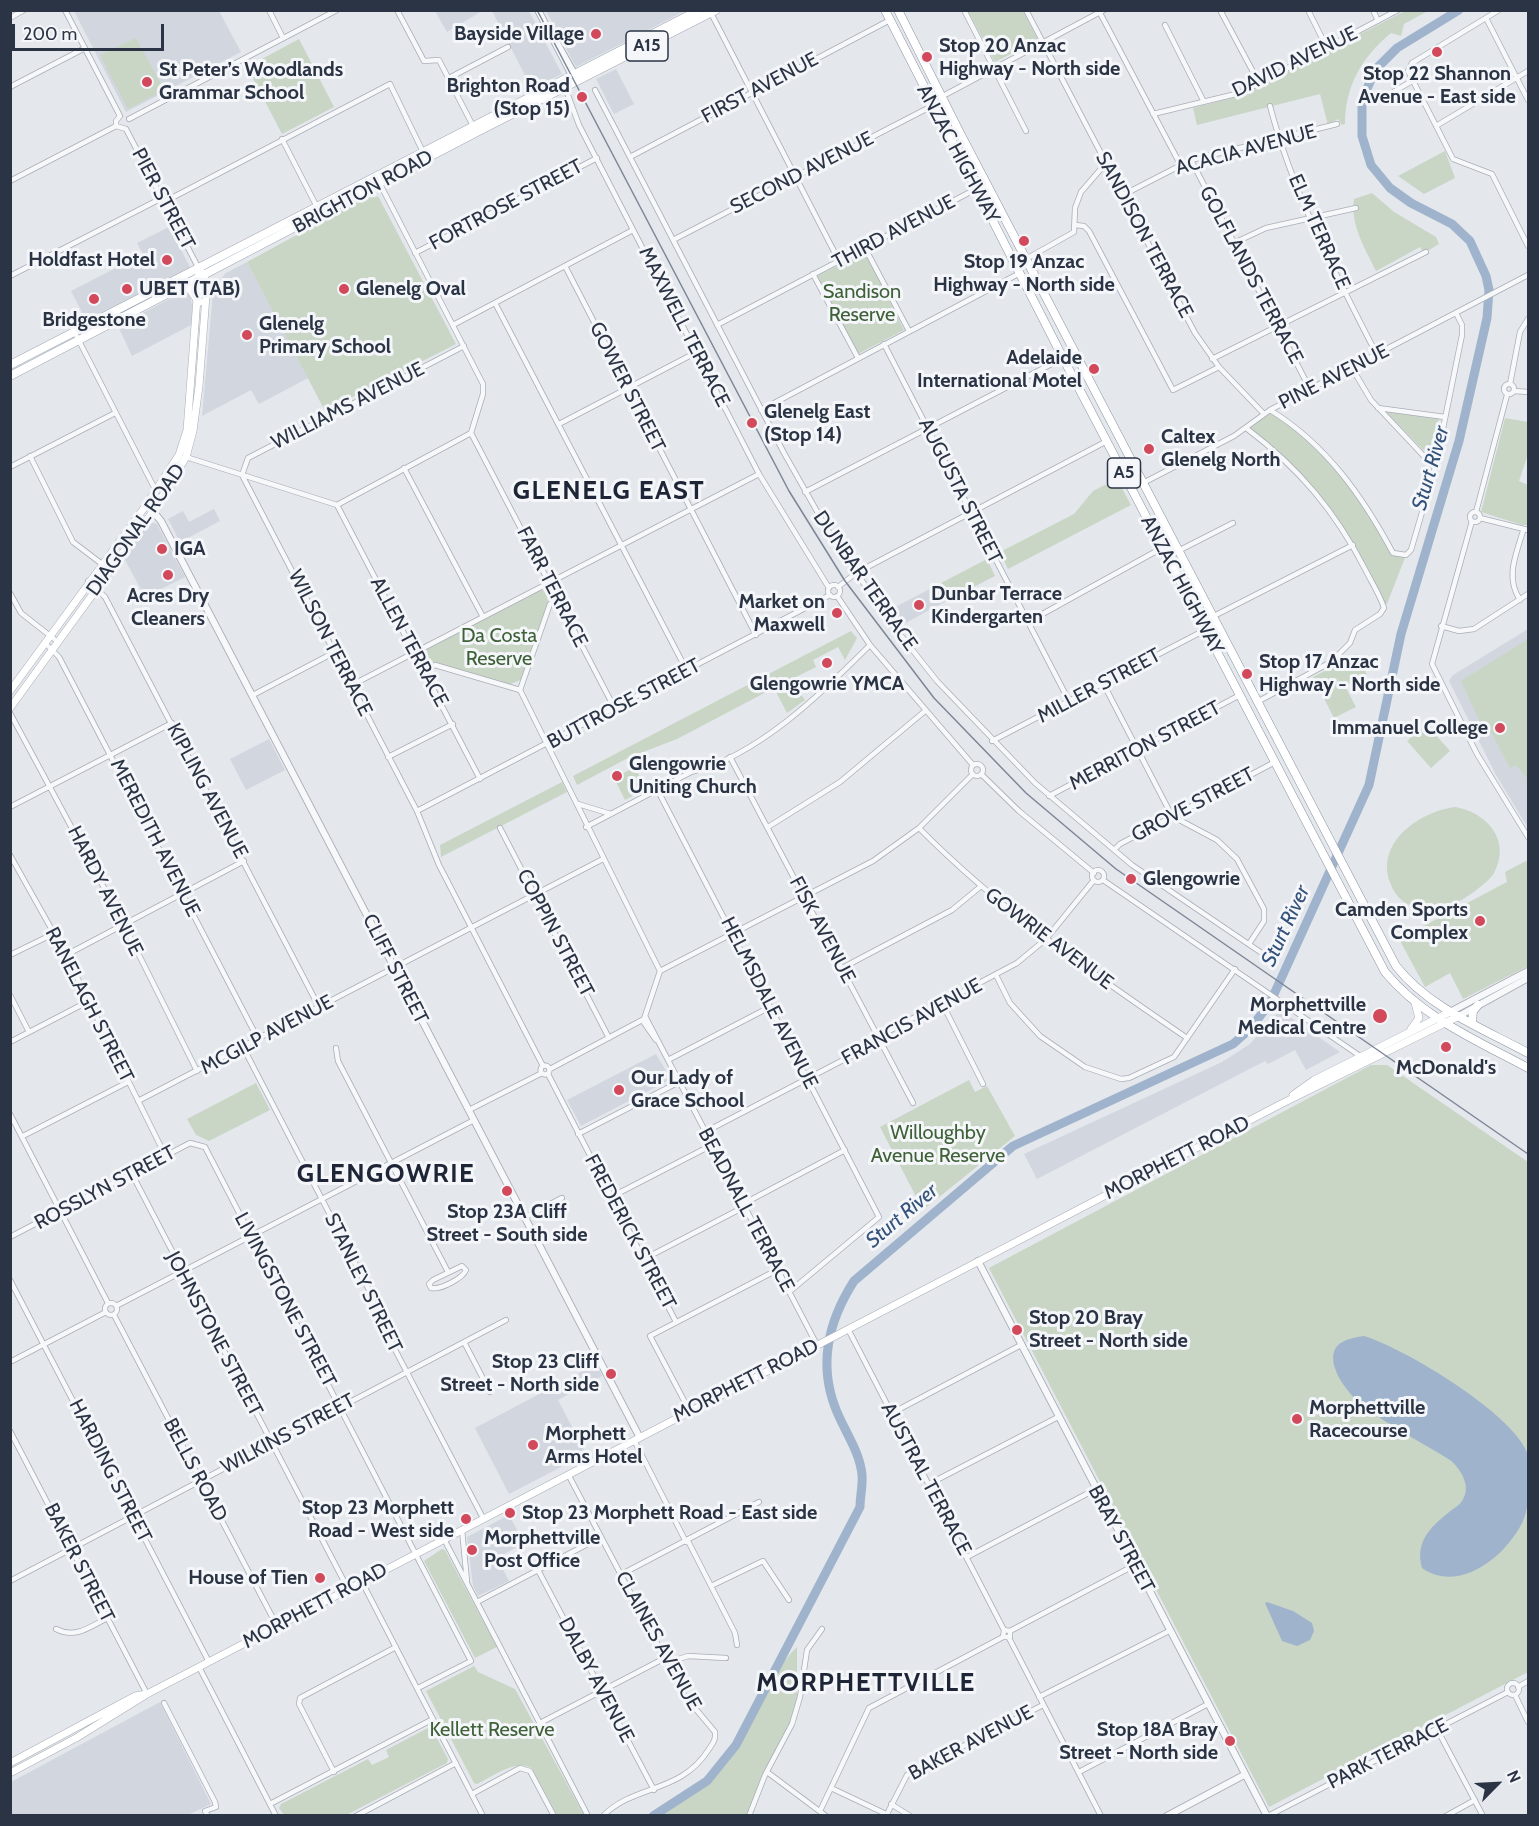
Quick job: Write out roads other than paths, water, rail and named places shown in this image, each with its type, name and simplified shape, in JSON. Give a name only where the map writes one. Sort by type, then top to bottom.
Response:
[{"type":"main road","points":[[700,10],[713,12]]},
{"type":"main road","name":"BRIGHTON ROAD","points":[[10,375],[76,337],[200,274],[377,179],[564,89],[574,77],[700,10]]},
{"type":"main road","name":"ANZAC HIGHWAY","points":[[885,10],[913,69],[1038,310],[1385,972],[1415,1003],[1444,1024],[1528,1068]]},
{"type":"main road","name":"ANZAC HIGHWAY","points":[[898,10],[960,134],[1376,932],[1407,980],[1450,1012],[1528,1053]]},
{"type":"main road","name":"BRIGHTON ROAD","points":[[425,155],[474,126],[713,12]]},
{"type":"main road","points":[[908,59],[915,55],[915,46]]},
{"type":"main road","points":[[913,69],[917,62],[923,61]]},
{"type":"main road","points":[[952,144],[959,140],[960,134]]},
{"type":"main road","points":[[957,153],[962,147],[967,146]]},
{"type":"main road","name":"BRIGHTON ROAD","points":[[10,365],[76,337],[179,288],[200,274]]},
{"type":"main road","name":"DIAGONAL ROAD","points":[[10,691],[101,563],[147,504],[179,455],[187,430],[200,274]]},
{"type":"main road","name":"DIAGONAL ROAD","points":[[10,710],[97,586],[154,510],[186,457],[193,431],[199,386],[207,283],[200,274]]},
{"type":"main road","points":[[179,288],[190,289],[199,302]]},
{"type":"main road","points":[[1038,310],[1046,307],[1046,298]]},
{"type":"main road","points":[[1043,319],[1048,313],[1053,312]]},
{"type":"main road","points":[[1182,587],[1188,584],[1189,573]]},
{"type":"main road","points":[[1188,598],[1188,593],[1196,586]]},
{"type":"main road","points":[[1272,731],[1273,742],[1280,755],[1275,762]]},
{"type":"main road","points":[[1280,773],[1288,761]]},
{"type":"main road","points":[[1366,938],[1376,932]]},
{"type":"main road","points":[[1405,1035],[1419,1018],[1415,1003]]},
{"type":"main road","points":[[1472,1023],[1473,1011],[1478,1005]]},
{"type":"main road","name":"MORPHETT ROAD","points":[[1281,1104],[1314,1080],[1450,1012]]},
{"type":"main road","name":"MORPHETT ROAD","points":[[10,1773],[93,1728],[147,1694],[689,1410],[1281,1104],[1459,1016]]},
{"type":"main road","name":"MORPHETT ROAD","points":[[10,1763],[135,1696],[147,1694]]},
{"type":"street","points":[[10,18],[24,10]]},
{"type":"street","points":[[65,10],[120,116],[129,119]]},
{"type":"street","points":[[269,10],[283,38]]},
{"type":"street","points":[[10,181],[116,126],[126,129],[129,119],[337,10]]},
{"type":"street","points":[[397,10],[424,61],[439,60],[474,126]]},
{"type":"street","points":[[538,10],[574,77]]},
{"type":"street","points":[[964,10],[1026,131]]},
{"type":"street","name":"SANDISON TERRACE","points":[[1026,10],[1195,333],[1212,359],[1264,414]]},
{"type":"street","points":[[1220,10],[1259,83]]},
{"type":"street","points":[[1308,10],[1328,48]]},
{"type":"street","points":[[1373,10],[1378,21]]},
{"type":"street","name":"DAVID AVENUE","points":[[1153,114],[1240,93],[1398,10]]},
{"type":"street","points":[[1499,10],[1412,63],[1408,71],[1456,162],[1492,174],[1528,246]]},
{"type":"street","points":[[713,12],[839,261]]},
{"type":"street","points":[[941,97],[1102,12],[1180,164]]},
{"type":"street","points":[[1486,18],[1528,100]]},
{"type":"street","name":"FIRST AVENUE","points":[[630,157],[890,20]]},
{"type":"street","points":[[1165,25],[1204,102]]},
{"type":"street","points":[[449,78],[508,47]]},
{"type":"street","points":[[10,87],[85,48]]},
{"type":"street","points":[[1436,126],[1528,71]]},
{"type":"street","points":[[1378,101],[1412,81]]},
{"type":"street","points":[[10,276],[390,84],[425,155]]},
{"type":"street","name":"MAXWELL TERRACE","points":[[564,89],[579,125],[759,474],[821,572],[833,587]]},
{"type":"street","name":"DUNBAR TERRACE","points":[[595,90],[805,492],[856,573],[937,681],[992,741],[1049,796],[1114,850],[1272,960]]},
{"type":"street","name":"SECOND AVENUE","points":[[673,240],[932,106]]},
{"type":"street","name":"ELM TERRACE","points":[[1270,106],[1279,139],[1309,216],[1377,355]]},
{"type":"street","points":[[116,126],[120,116]]},
{"type":"street","name":"ACACIA AVENUE","points":[[1123,195],[1191,160],[1337,124]]},
{"type":"street","name":"PIER STREET","points":[[126,129],[200,274]]},
{"type":"street","points":[[282,139],[318,210]]},
{"type":"street","name":"FORTROSE STREET","points":[[415,253],[597,158]]},
{"type":"street","name":"GOLFLANDS TERRACE","points":[[1191,160],[1311,389]]},
{"type":"street","points":[[1026,260],[1074,232],[1075,208],[1081,192],[1106,164]]},
{"type":"street","points":[[186,457],[337,505],[471,434],[484,388],[377,179]]},
{"type":"street","name":"THIRD AVENUE","points":[[717,324],[976,189]]},
{"type":"street","points":[[1234,243],[1266,228],[1309,216],[1356,208]]},
{"type":"street","points":[[1075,225],[1084,226],[1089,231],[1173,390],[1219,367]]},
{"type":"street","points":[[453,325],[633,230]]},
{"type":"street","points":[[865,248],[909,332]]},
{"type":"street","points":[[1212,359],[1426,252]]},
{"type":"street","name":"GOWER STREET","points":[[565,267],[756,636]]},
{"type":"street","points":[[761,410],[1020,273]]},
{"type":"street","points":[[813,274],[858,358]]},
{"type":"street","name":"PINE AVENUE","points":[[1143,483],[1246,428],[1264,414],[1528,275]]},
{"type":"street","points":[[495,303],[687,671]]},
{"type":"street","points":[[1270,411],[1320,448],[1355,489],[1394,553],[1406,555],[1411,550],[1434,468],[1462,335],[1462,325],[1456,313]]},
{"type":"street","points":[[1514,391],[1510,384],[1520,332],[1528,319]]},
{"type":"street","points":[[76,337],[156,491]]},
{"type":"street","name":"AUGUSTA STREET","points":[[884,344],[1069,701]]},
{"type":"street","name":"WILLIAMS AVENUE","points":[[242,475],[248,458],[464,346]]},
{"type":"street","points":[[559,423],[697,352]]},
{"type":"street","points":[[805,492],[929,430],[1063,358]]},
{"type":"street","points":[[1352,368],[1378,408],[1434,468]]},
{"type":"street","points":[[1480,518],[1476,512],[1507,394],[1504,388],[1510,384]]},
{"type":"street","points":[[1507,394],[1514,391],[1528,392]]},
{"type":"street","points":[[1378,408],[1445,417]]},
{"type":"street","points":[[10,467],[116,413]]},
{"type":"street","points":[[1246,428],[1269,446],[1319,495],[1353,545],[1384,608],[1380,614],[1355,630],[1350,643],[1331,662],[1257,702]]},
{"type":"street","name":"FARR TERRACE","points":[[471,434],[615,708]]},
{"type":"street","points":[[837,596],[830,595],[833,587],[856,573],[1107,441]]},
{"type":"street","points":[[30,456],[73,542],[110,570]]},
{"type":"street","points":[[404,468],[483,618]]},
{"type":"street","points":[[146,474],[159,479],[165,477]]},
{"type":"street","points":[[352,685],[759,474]]},
{"type":"street","name":"WILSON TERRACE","points":[[242,475],[417,811]]},
{"type":"street","name":"CLIFF STREET","points":[[147,504],[162,523],[253,695],[525,1217],[636,1438]]},
{"type":"street","name":"ALLEN TERRACE","points":[[337,505],[480,779]]},
{"type":"street","points":[[1476,512],[1470,515],[1472,522],[1432,656],[1435,672],[1477,754],[1528,837]]},
{"type":"street","points":[[147,519],[154,518],[162,523]]},
{"type":"street","points":[[1472,522],[1480,518],[1526,530],[1511,577],[1513,589],[1520,600]]},
{"type":"street","points":[[1178,551],[1233,523]]},
{"type":"street","points":[[1212,617],[1353,545]]},
{"type":"street","points":[[1028,622],[1162,548]]},
{"type":"street","name":"KIPLING AVENUE","points":[[88,581],[97,586],[105,597],[319,1007]]},
{"type":"street","points":[[660,970],[734,935],[873,861],[919,828],[973,774],[973,765],[870,645],[833,587]]},
{"type":"street","name":"MEREDITH AVENUE","points":[[11,594],[21,613],[56,645],[258,1039]]},
{"type":"street","points":[[1441,626],[1459,631],[1474,629],[1528,594]]},
{"type":"street","name":"BUTTROSE STREET","points":[[417,811],[756,636],[830,595]]},
{"type":"street","points":[[469,1110],[546,1072],[644,1018],[660,970],[586,827],[578,804],[520,690],[550,604],[558,598]]},
{"type":"street","name":"MILLER STREET","points":[[992,741],[1205,630]]},
{"type":"street","points":[[586,827],[657,789],[730,757],[800,712],[870,645]]},
{"type":"street","points":[[253,695],[335,652]]},
{"type":"street","points":[[424,671],[435,665],[520,690]]},
{"type":"street","points":[[1103,683],[1172,816],[1217,840],[1237,860],[1264,909],[1264,921],[1249,944]]},
{"type":"street","name":"MERRITON STREET","points":[[1049,796],[1240,695]]},
{"type":"street","name":"HARDY AVENUE","points":[[10,710],[124,925],[197,1071]]},
{"type":"street","points":[[768,827],[795,813],[849,776],[925,711]]},
{"type":"street","points":[[10,807],[172,723]]},
{"type":"street","points":[[388,757],[453,724]]},
{"type":"street","name":"FISK AVENUE","points":[[730,757],[914,1103]]},
{"type":"street","name":"GROVE STREET","points":[[1114,850],[1120,844],[1275,762]]},
{"type":"street","points":[[973,765],[982,766],[981,774]]},
{"type":"street","points":[[973,774],[981,774],[1019,811],[1094,873]]},
{"type":"street","name":"HELMSDALE AVENUE","points":[[657,789],[879,1217],[789,1293]]},
{"type":"street","points":[[578,804],[611,814]]},
{"type":"street","points":[[417,811],[439,865],[546,1072]]},
{"type":"street","name":"COPPIN STREET","points":[[500,828],[609,1038]]},
{"type":"street","name":"GOWRIE AVENUE","points":[[919,828],[980,887],[1046,939],[1187,1038]]},
{"type":"street","name":"RANELAGH STREET","points":[[10,855],[66,955],[166,1156]]},
{"type":"street","name":"MCGILP AVENUE","points":[[138,1101],[603,859]]},
{"type":"street","points":[[66,955],[244,861]]},
{"type":"street","points":[[1094,873],[1102,871],[1103,880]]},
{"type":"street","points":[[1094,873],[1094,880],[1103,880],[1361,1057]]},
{"type":"street","name":"FRANCIS AVENUE","points":[[705,1132],[808,1079],[880,1039],[885,1033],[1017,963],[1046,939],[1094,880]]},
{"type":"street","points":[[842,968],[952,910],[980,887]]},
{"type":"street","points":[[10,955],[53,934]]},
{"type":"street","points":[[996,975],[1010,1003],[1028,1025],[1092,1070],[1121,1079],[1129,1078],[1174,1057],[1235,969]]},
{"type":"street","name":"MORPHETT ROAD","points":[[1450,1012],[1528,971]]},
{"type":"street","name":"MORPHETT ROAD","points":[[1459,1016],[1528,978]]},
{"type":"street","points":[[10,995],[29,1032]]},
{"type":"street","points":[[10,1042],[89,1001]]},
{"type":"street","points":[[942,1003],[983,1084]]},
{"type":"street","points":[[668,1060],[770,1007]]},
{"type":"street","name":"BEADNALL TERRACE","points":[[644,1018],[789,1293],[819,1343]]},
{"type":"street","name":"STANLEY STREET","points":[[243,1047],[369,1290],[378,1317],[406,1372],[483,1518]]},
{"type":"street","points":[[336,1048],[338,1061],[448,1272]]},
{"type":"street","name":"FREDERICK STREET","points":[[546,1072],[676,1322],[650,1336],[689,1410]]},
{"type":"street","points":[[22,1136],[128,1082]]},
{"type":"street","points":[[578,1134],[679,1082]]},
{"type":"street","points":[[10,1114],[108,1303],[106,1312]]},
{"type":"street","points":[[108,1303],[116,1306],[474,1120]]},
{"type":"street","name":"ROSSLYN STREET","points":[[10,1237],[190,1143],[200,1144]]},
{"type":"street","name":"LIVINGSTONE STREET","points":[[200,1144],[205,1147],[341,1406],[471,1661],[418,1688]]},
{"type":"street","points":[[611,1197],[712,1145]]},
{"type":"street","points":[[644,1259],[845,1150]]},
{"type":"street","name":"JOHNSTONE STREET","points":[[132,1174],[348,1589]]},
{"type":"street","points":[[525,1217],[562,1198]]},
{"type":"street","name":"BRAY STREET","points":[[978,1261],[1244,1775],[1268,1815]]},
{"type":"street","points":[[462,1266],[466,1272],[439,1288],[431,1288],[431,1281],[448,1272],[462,1266]]},
{"type":"street","points":[[676,1322],[777,1270]]},
{"type":"street","name":"HARDING STREET","points":[[10,1280],[209,1662]]},
{"type":"street","points":[[10,1362],[106,1312],[114,1315],[117,1310],[116,1306]]},
{"type":"street","name":"BELLS ROAD","points":[[114,1315],[277,1626]]},
{"type":"street","name":"WILKINS STREET","points":[[11,1581],[506,1320]]},
{"type":"street","name":"AUSTRAL TERRACE","points":[[848,1328],[1007,1630]]},
{"type":"street","points":[[464,1342],[490,1392]]},
{"type":"street","points":[[892,1413],[1021,1345]]},
{"type":"street","points":[[929,1484],[1058,1417]]},
{"type":"street","name":"BAKER STREET","points":[[10,1431],[147,1694]]},
{"type":"street","points":[[636,1438],[735,1633],[737,1645]]},
{"type":"street","name":"CLAINES AVENUE","points":[[568,1474],[664,1661],[684,1695],[715,1732],[714,1742],[697,1765],[682,1777],[654,1790]]},
{"type":"street","points":[[967,1557],[1096,1489]]},
{"type":"street","points":[[620,1575],[759,1502]]},
{"type":"street","points":[[462,1530],[467,1584]]},
{"type":"street","points":[[477,1602],[601,1537]]},
{"type":"street","points":[[444,1539],[588,1815]]},
{"type":"street","points":[[711,1586],[763,1561],[789,1600]]},
{"type":"street","points":[[1101,1815],[1006,1637],[1007,1630],[1135,1565]]},
{"type":"street","name":"DALBY AVENUE","points":[[538,1570],[654,1790]]},
{"type":"street","points":[[362,1582],[483,1815]]},
{"type":"street","points":[[56,1629],[67,1635],[74,1634],[107,1618]]},
{"type":"street","points":[[749,1815],[767,1772],[792,1724],[800,1697],[807,1650],[822,1629]]},
{"type":"street","points":[[1039,1697],[1169,1631]]},
{"type":"street","points":[[820,1811],[869,1708],[1006,1637]]},
{"type":"street","points":[[334,1772],[299,1704],[300,1698],[396,1647]]},
{"type":"street","points":[[540,1723],[664,1661],[688,1656],[726,1658]]},
{"type":"street","points":[[199,1667],[276,1815]]},
{"type":"street","points":[[1515,1695],[1518,1687],[1528,1682]]},
{"type":"street","name":"PARK TERRACE","points":[[1268,1815],[1508,1692],[1511,1684],[1518,1687]]},
{"type":"street","points":[[1508,1692],[1515,1695],[1528,1722]]},
{"type":"street","points":[[164,1703],[215,1802],[216,1807],[207,1813]]},
{"type":"street","name":"BAKER AVENUE","points":[[886,1815],[907,1775],[1043,1704]]},
{"type":"street","points":[[1078,1772],[1208,1704]]},
{"type":"street","points":[[270,1804],[433,1719]]},
{"type":"street","points":[[1437,1729],[1483,1815]]},
{"type":"street","points":[[356,1815],[456,1763]]},
{"type":"street","points":[[472,1794],[520,1768],[526,1768],[530,1771],[554,1815]]},
{"type":"street","points":[[767,1772],[826,1815]]},
{"type":"street","points":[[1167,1815],[1244,1775]]},
{"type":"street","points":[[831,1788],[886,1815]]},
{"type":"street","points":[[603,1815],[623,1801],[654,1790]]},
{"type":"street","points":[[1446,1815],[1475,1800]]},
{"type":"street","points":[[891,1804],[910,1815]]},
{"type":"water","points":[[1364,1336],[1405,1354],[1457,1385],[1503,1421],[1519,1439],[1528,1455],[1530,1489],[1525,1516],[1504,1548],[1480,1568],[1451,1577],[1436,1575],[1422,1568],[1420,1551],[1425,1537],[1435,1524],[1461,1503],[1466,1490],[1464,1479],[1450,1460],[1372,1413],[1344,1386],[1335,1369],[1334,1352],[1344,1341]]},
{"type":"water","points":[[1265,1603],[1293,1611],[1312,1623],[1314,1631],[1310,1640],[1297,1646],[1282,1641]]},
{"type":"waterway","name":"Sturt River","points":[[653,1816],[707,1781],[736,1745],[860,1507],[861,1466],[835,1407],[827,1374],[827,1358],[833,1326],[838,1311],[854,1281],[1013,1146],[1233,1044],[1250,1029],[1270,1003],[1369,785],[1401,634],[1459,441],[1487,318],[1489,290],[1486,276],[1470,241],[1452,224],[1411,203],[1390,188],[1371,165],[1362,136],[1362,101],[1375,70],[1397,48],[1459,10]]},
{"type":"tram line","points":[[537,10],[789,491],[845,581],[934,698],[1026,793],[1116,869],[1528,1154]]},
{"type":"place","name":"Bayside Village","points":[[596,34]]},
{"type":"place","name":"Stop 22 Shannon Avenue - East side","points":[[1437,52]]},
{"type":"place","name":"Stop 20 Anzac Highway - North side","points":[[927,57]]},
{"type":"place","name":"St Peter’s Woodlands Grammar School","points":[[147,82]]},
{"type":"place","name":"Brighton Road (Stop 15)","points":[[582,97]]},
{"type":"place","name":"Stop 19 Anzac Highway - North side","points":[[1024,241]]},
{"type":"place","name":"Holdfast Hotel","points":[[167,260]]},
{"type":"place","name":"UBET (TAB)","points":[[127,289]]},
{"type":"place","name":"Glenelg Oval","points":[[344,289]]},
{"type":"place","name":"Bridgestone","points":[[94,299]]},
{"type":"place","name":"Glenelg Primary School","points":[[247,335]]},
{"type":"place","name":"Adelaide International Motel","points":[[1094,369]]},
{"type":"place","name":"Glenelg East (Stop 14)","points":[[752,423]]},
{"type":"place","name":"Caltex Glenelg North","points":[[1149,449]]},
{"type":"place","name":"IGA","points":[[162,549]]},
{"type":"place","name":"Acres Dry Cleaners","points":[[168,575]]},
{"type":"place","name":"Dunbar Terrace Kindergarten","points":[[919,605]]},
{"type":"place","name":"Market on Maxwell","points":[[837,613]]},
{"type":"place","name":"Glengowrie YMCA","points":[[827,663]]},
{"type":"place","name":"Stop 17 Anzac Highway - North side","points":[[1247,674]]},
{"type":"place","name":"Immanuel College","points":[[1500,728]]},
{"type":"place","name":"Glengowrie Uniting Church","points":[[617,776]]},
{"type":"place","name":"Glengowrie","points":[[1131,879]]},
{"type":"place","name":"Camden Sports Complex","points":[[1480,921]]},
{"type":"place","name":"Morphettville Medical Centre","points":[[1380,1016]]},
{"type":"place","name":"McDonald's","points":[[1446,1047]]},
{"type":"place","name":"Our Lady of Grace School","points":[[619,1090]]},
{"type":"place","name":"Stop 23A Cliff Street - South side","points":[[507,1191]]},
{"type":"place","name":"Stop 20 Bray Street - North side","points":[[1017,1330]]},
{"type":"place","name":"Stop 23 Cliff Street - North side","points":[[611,1374]]},
{"type":"place","name":"Morphettville Racecourse","points":[[1297,1419]]},
{"type":"place","name":"Morphett Arms Hotel","points":[[533,1445]]},
{"type":"place","name":"Stop 23 Morphett Road - East side","points":[[510,1513]]},
{"type":"place","name":"Stop 23 Morphett Road - West side","points":[[466,1519]]},
{"type":"place","name":"Morphettville Post Office","points":[[472,1550]]},
{"type":"place","name":"House of Tien","points":[[320,1578]]},
{"type":"place","name":"Stop 18A Bray Street - North side","points":[[1230,1741]]},
{"type":"district","name":"GLENELG EAST","points":[[609,491]]},
{"type":"district","name":"GLENGOWRIE","points":[[386,1174]]},
{"type":"district","name":"MORPHETTVILLE","points":[[866,1683]]},
{"type":"park label","name":"Sandison Reserve","points":[[862,304]]},
{"type":"park label","name":"Da Costa Reserve","points":[[499,648]]},
{"type":"park label","name":"Willoughby Avenue Reserve","points":[[938,1144]]},
{"type":"park label","name":"Kellett Reserve","points":[[492,1730]]}]
